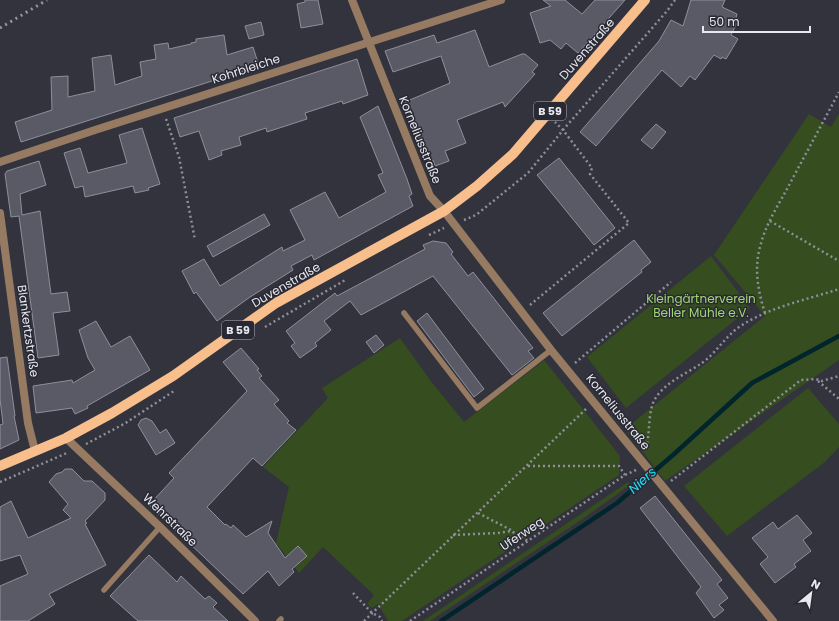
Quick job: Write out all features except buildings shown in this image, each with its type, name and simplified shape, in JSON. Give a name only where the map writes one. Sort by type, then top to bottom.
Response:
[{"type":"main road","name":"Duvenstraße","points":[[0,466],[66,438],[112,413],[173,376],[276,303],[444,211],[477,186],[513,154],[645,0]]},
{"type":"street","name":"Korneliusstraße","points":[[352,0],[430,196],[444,211],[567,370],[773,621]]},
{"type":"street","name":"Kohrbleiche","points":[[0,162],[501,0]]},
{"type":"street","name":"Blankertzstraße","points":[[0,213],[28,423],[35,451]]},
{"type":"street","name":"Wehrstraße","points":[[66,438],[160,527],[254,621]]},
{"type":"lane","points":[[404,313],[477,408],[551,350]]},
{"type":"lane","points":[[104,590],[160,527]]},
{"type":"path","points":[[765,313],[758,283],[757,264],[760,246],[770,222],[839,92]]},
{"type":"path","points":[[163,109],[179,157],[196,240]]},
{"type":"path","points":[[521,312],[629,223],[590,174],[592,168],[587,161],[563,130],[548,115]]},
{"type":"path","points":[[770,222],[839,261]]},
{"type":"path","points":[[567,370],[671,282]]},
{"type":"path","points":[[645,464],[650,416],[653,403],[675,379],[702,363],[717,350],[737,328],[750,320],[765,313],[839,289]]},
{"type":"path","points":[[660,484],[801,380],[816,379],[822,381],[839,376]]},
{"type":"path","points":[[816,379],[839,398]]},
{"type":"path","points":[[364,621],[453,535],[528,466],[583,413],[593,401]]},
{"type":"path","name":"Uferweg","points":[[410,621],[625,475],[645,464]]},
{"type":"path","points":[[528,466],[619,466],[625,475]]},
{"type":"path","points":[[478,513],[528,541]]},
{"type":"path","points":[[453,535],[512,531]]},
{"type":"path","points":[[352,594],[372,613],[380,617],[382,621]]},
{"type":"green space","points":[[809,114],[831,127],[839,114],[839,360],[665,481],[625,429],[765,316],[714,255]]},
{"type":"green space","name":"Kleingärtnerverein Beller Mühle e.V.","points":[[711,256],[750,308],[626,408],[587,357]]},
{"type":"green space","points":[[400,338],[430,380],[464,422],[544,360],[620,456],[619,475],[402,621],[388,621],[378,604],[372,608],[367,604],[374,595],[323,547],[299,573],[276,543],[289,487],[263,467],[328,398],[322,388]]},
{"type":"green space","points":[[808,388],[839,424],[839,447],[825,462],[727,536],[684,486]]},
{"type":"green space","points":[[628,482],[630,485],[581,520],[430,621],[423,621]]},
{"type":"waterway","name":"Niers","points":[[441,621],[617,503],[673,455],[752,383],[839,336]]},
{"type":"railway","points":[[0,28],[47,0]]}]
